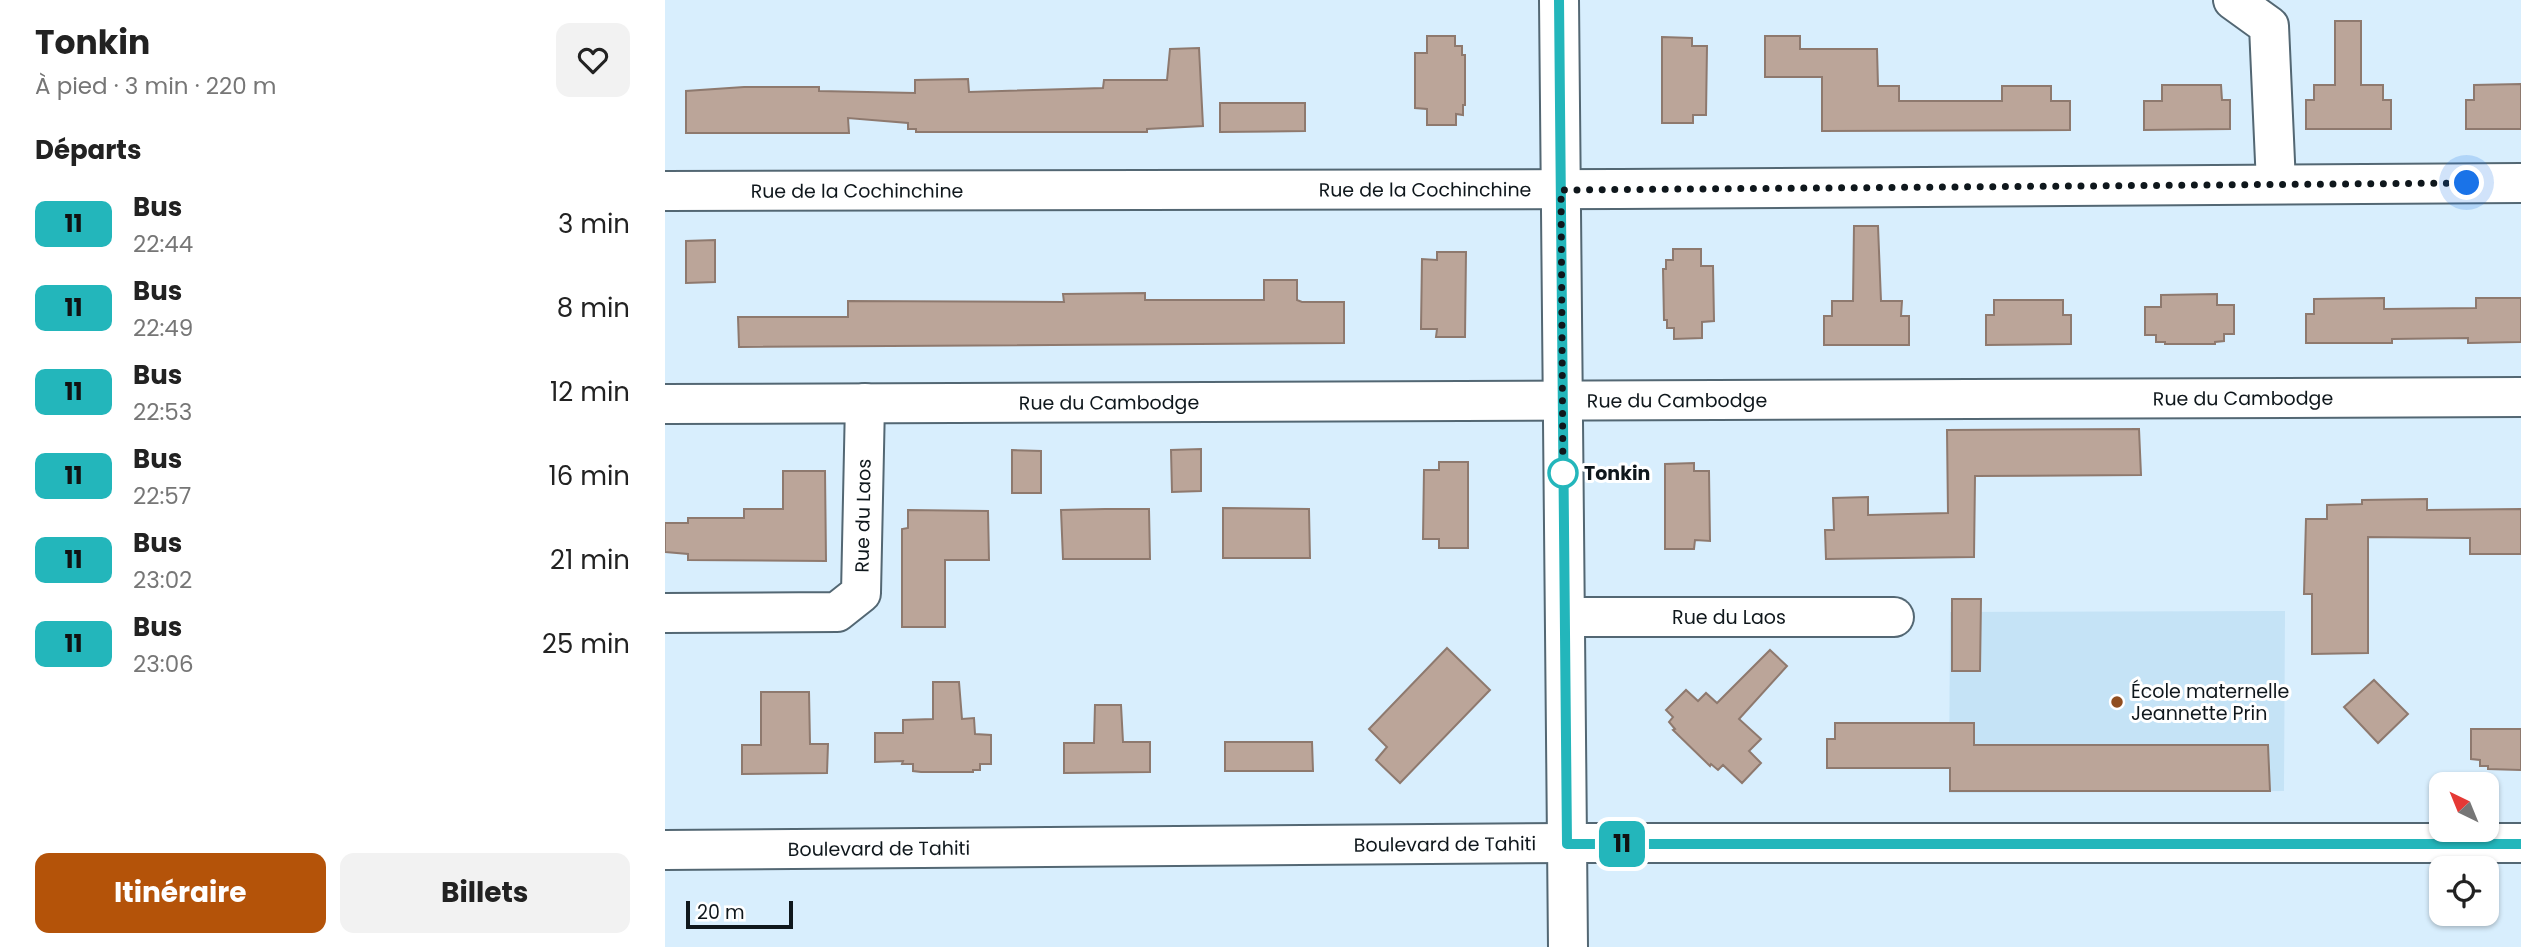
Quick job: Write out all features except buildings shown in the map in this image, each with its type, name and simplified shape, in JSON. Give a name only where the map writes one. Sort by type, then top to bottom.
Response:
[{"type":"street","points":[[1559,0],[1569,947]]},
{"type":"street","points":[[2233,0],[2269,26],[2276,184]]},
{"type":"street","name":"Rue de la Cochinchine","points":[[665,191],[1561,190],[2521,183]]},
{"type":"street","name":"Rue du Cambodge","points":[[665,404],[2521,397]]},
{"type":"street","name":"Rue du Laos","points":[[665,613],[837,611],[861,593],[865,403]]},
{"type":"street","name":"Rue du Laos","points":[[1565,617],[1894,617]]},
{"type":"street","name":"Boulevard de Tahiti","points":[[665,850],[1567,844],[2521,844]]},
{"type":"shaded area","name":"École maternelle Jeannette Prin","points":[[2285,611],[2284,791],[1949,793],[1950,612]]},
{"type":"bus line","name":"11","points":[[1559,0],[1567,844],[2521,844]]},
{"type":"place","name":"Tonkin","points":[[1563,473]]},
{"type":"place","name":"École maternelle Jeannette Prin","points":[[2117,702]]},
{"type":"route","points":[[1563,473],[1563,481],[1561,190],[2467,183]]}]
